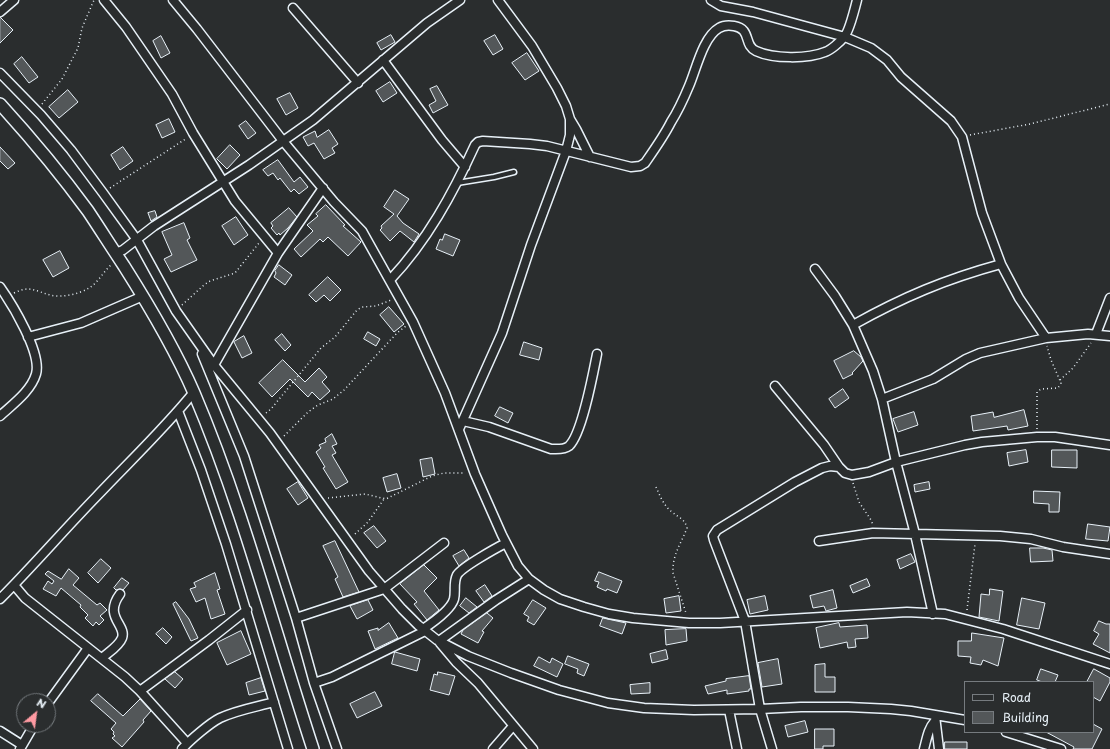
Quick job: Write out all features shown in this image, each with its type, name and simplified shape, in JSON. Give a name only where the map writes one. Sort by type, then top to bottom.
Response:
[{"type":"main road","points":[[0,104],[87,210],[118,256],[172,346],[194,392],[224,468],[313,749]]},
{"type":"street","points":[[0,12],[14,0]]},
{"type":"street","points":[[104,0],[126,27],[172,94],[193,133],[235,201],[278,253]]},
{"type":"street","points":[[173,0],[197,28],[283,141],[362,231],[413,322],[446,393],[475,474],[518,566],[529,579],[544,590],[560,599],[584,607],[633,618],[689,623],[720,623],[907,612],[945,614],[1023,636],[1110,664]]},
{"type":"street","points":[[118,256],[123,250],[154,226],[199,199],[313,120],[427,23],[460,0]]},
{"type":"street","points":[[498,0],[532,46],[557,88],[570,119],[590,157]]},
{"type":"street","points":[[712,0],[720,6],[753,12],[845,37],[870,48],[887,60],[901,77],[951,121],[962,137],[982,212],[1001,264],[1019,298],[1046,338]]},
{"type":"street","points":[[390,280],[422,241],[457,184],[475,145],[478,142],[530,144],[631,167],[640,166],[645,163],[671,123],[688,88],[707,41],[719,28],[727,25],[741,28],[745,32],[749,45],[758,52],[784,56],[818,54],[828,51],[845,37],[857,0]]},
{"type":"street","points":[[293,8],[358,83]]},
{"type":"street","points":[[383,60],[442,140],[465,167]]},
{"type":"street","points":[[0,72],[71,150],[103,193],[137,240],[176,311],[214,365],[277,444],[369,571],[402,609],[424,630],[438,640],[468,656],[511,673],[559,690],[608,703],[644,708],[729,710],[801,707],[853,707],[904,710],[935,718],[964,720]]},
{"type":"street","points":[[459,429],[502,333],[531,245],[566,151],[570,135],[570,119]]},
{"type":"street","points":[[214,365],[278,253],[323,188]]},
{"type":"street","points":[[853,325],[889,305],[927,288],[966,273],[1001,264]]},
{"type":"street","points":[[815,269],[835,296],[853,325],[873,371],[882,399],[933,614]]},
{"type":"street","points":[[0,287],[7,297],[33,347],[36,372],[32,382],[25,392],[0,416]]},
{"type":"street","points":[[28,337],[81,323],[143,296]]},
{"type":"street","points":[[1096,334],[1110,298]]},
{"type":"street","points":[[882,399],[933,378],[980,353],[1046,338],[1080,334],[1110,336]]},
{"type":"street","points":[[197,340],[244,456],[296,618],[314,683],[337,749]]},
{"type":"street","points":[[463,421],[502,431],[552,449],[568,447],[574,440],[588,398],[597,354]]},
{"type":"street","points":[[775,386],[824,445],[839,468]]},
{"type":"street","points":[[0,599],[178,412],[194,392]]},
{"type":"street","points":[[178,412],[201,470],[247,610],[288,749]]},
{"type":"street","points":[[772,749],[760,709],[745,621],[714,540],[714,533],[719,528],[795,482],[815,471],[830,466],[839,468],[852,475],[869,472],[896,462],[976,443],[1037,437],[1055,437],[1110,445]]},
{"type":"street","points":[[819,541],[873,533],[1000,536],[1031,539],[1063,547],[1110,554]]},
{"type":"street","points":[[314,683],[346,670],[424,630],[451,604],[454,595],[455,581],[460,572],[506,542]]},
{"type":"street","points":[[296,618],[384,589],[444,543]]},
{"type":"street","points":[[438,640],[529,579]]},
{"type":"street","points":[[14,585],[25,598],[102,658],[140,690],[184,746],[219,719],[234,713],[274,702]]},
{"type":"street","points":[[102,658],[114,648],[123,637],[114,614],[114,606],[120,594]]},
{"type":"street","points":[[140,690],[209,640],[247,610]]},
{"type":"street","points":[[438,640],[456,662],[478,682],[533,749]]},
{"type":"street","points":[[55,693],[88,648]]},
{"type":"street","points":[[729,710],[737,749]]},
{"type":"street","points":[[924,749],[930,726],[935,718]]},
{"type":"street","points":[[935,718],[939,749]]},
{"type":"street","points":[[493,749],[513,726]]},
{"type":"street","points":[[0,731],[22,748],[30,733]]},
{"type":"street","points":[[1009,733],[1061,749]]},
{"type":"lane","points":[[457,184],[514,172]]},
{"type":"path","points":[[36,111],[53,91],[66,71],[78,48],[82,28],[94,0]]},
{"type":"path","points":[[962,137],[1052,119],[1110,104]]},
{"type":"path","points":[[103,193],[193,133]]},
{"type":"path","points":[[176,311],[210,281],[235,273],[264,236]]},
{"type":"path","points":[[7,297],[23,289],[32,289],[55,296],[75,294],[92,286],[118,256]]},
{"type":"path","points":[[259,420],[271,409],[321,348],[334,337],[357,310],[362,307],[376,306],[399,297]]},
{"type":"path","points":[[277,444],[308,412],[318,404],[333,399],[344,390],[397,333],[413,322]]},
{"type":"path","points":[[1060,380],[1073,368],[1096,334]]},
{"type":"path","points":[[1037,437],[1037,392],[1041,389],[1058,388],[1061,383],[1051,360],[1046,338]]},
{"type":"path","points":[[347,540],[368,522],[384,500],[432,476],[444,473],[475,474]]},
{"type":"path","points":[[852,475],[859,502],[871,520],[873,533]]},
{"type":"path","points":[[656,487],[665,505],[686,522],[687,528],[674,558],[673,572],[689,623]]},
{"type":"path","points":[[317,499],[364,494],[384,500]]},
{"type":"path","points":[[966,619],[976,536]]},
{"type":"building","points":[[0,17],[13,30],[0,43]]},
{"type":"building","points":[[391,35],[395,42],[381,50],[377,43]]},
{"type":"building","points":[[495,35],[503,49],[493,55],[484,41]]},
{"type":"building","points":[[161,36],[170,53],[161,58],[153,41]]},
{"type":"building","points":[[527,53],[539,71],[525,80],[512,63]]},
{"type":"building","points":[[22,57],[38,77],[29,83],[14,64]]},
{"type":"building","points":[[390,82],[397,93],[383,102],[376,91]]},
{"type":"building","points":[[437,86],[448,105],[433,113],[429,105],[436,101],[430,89]]},
{"type":"building","points":[[68,90],[78,102],[59,118],[49,107]]},
{"type":"building","points":[[290,93],[298,108],[286,115],[277,99]]},
{"type":"building","points":[[169,119],[175,132],[162,138],[156,125]]},
{"type":"building","points":[[246,121],[256,133],[248,139],[239,126]]},
{"type":"building","points":[[329,130],[338,144],[332,148],[335,153],[324,159],[314,143],[308,146],[303,137],[315,131],[317,137]]},
{"type":"building","points":[[230,145],[240,155],[227,169],[217,159]]},
{"type":"building","points":[[0,147],[15,163],[8,169],[0,161]]},
{"type":"building","points":[[123,147],[133,161],[120,170],[111,155]]},
{"type":"building","points":[[278,160],[294,182],[300,177],[308,187],[299,194],[294,189],[291,192],[280,178],[278,180],[273,173],[268,176],[263,170]]},
{"type":"building","points":[[395,190],[409,199],[397,216],[403,223],[419,234],[414,242],[400,231],[390,241],[380,230],[382,228],[381,226],[394,214],[384,207]]},
{"type":"building","points":[[326,205],[345,225],[343,226],[361,242],[348,256],[328,237],[323,242],[320,239],[301,257],[294,249],[313,231],[307,225],[318,216],[316,214]]},
{"type":"building","points":[[289,208],[297,217],[288,228],[280,235],[279,233],[277,235],[271,228],[273,226],[271,223]]},
{"type":"building","points":[[155,211],[157,217],[151,221],[148,213]]},
{"type":"building","points":[[236,217],[248,235],[234,245],[222,226]]},
{"type":"building","points":[[184,223],[190,238],[187,240],[197,260],[171,272],[164,259],[172,255],[162,232]]},
{"type":"building","points":[[445,234],[460,240],[453,256],[436,249],[440,239],[442,240]]},
{"type":"building","points":[[60,251],[69,268],[53,277],[43,260]]},
{"type":"building","points":[[279,265],[292,275],[285,285],[274,277],[276,273],[275,271]]},
{"type":"building","points":[[328,277],[341,290],[330,301],[324,295],[316,302],[309,295]]},
{"type":"building","points":[[389,307],[404,324],[394,332],[380,315]]},
{"type":"building","points":[[368,332],[380,339],[376,346],[364,339]]},
{"type":"building","points":[[282,334],[291,345],[285,351],[275,340]]},
{"type":"building","points":[[244,336],[252,353],[242,358],[234,342]]},
{"type":"building","points":[[524,342],[542,348],[539,360],[520,355]]},
{"type":"building","points":[[854,351],[863,361],[852,373],[853,374],[843,379],[834,361]]},
{"type":"building","points":[[283,360],[305,382],[319,368],[327,377],[322,382],[330,391],[320,400],[312,392],[308,397],[290,379],[272,397],[259,383]]},
{"type":"building","points":[[843,389],[849,398],[835,408],[829,399]]},
{"type":"building","points":[[500,407],[513,413],[508,423],[495,416]]},
{"type":"building","points":[[1024,410],[1028,426],[1008,430],[1007,426],[973,431],[971,416],[993,412],[994,417]]},
{"type":"building","points":[[914,412],[918,425],[898,432],[893,419]]},
{"type":"building","points":[[332,434],[337,444],[332,446],[336,453],[332,455],[348,482],[336,489],[323,468],[325,467],[316,452],[321,448],[319,445],[326,442],[325,439]]},
{"type":"building","points":[[1026,450],[1028,462],[1009,466],[1007,453]]},
{"type":"building","points":[[1052,450],[1077,450],[1077,468],[1052,467]]},
{"type":"building","points":[[432,458],[435,474],[423,477],[420,460]]},
{"type":"building","points":[[397,474],[401,488],[387,492],[383,478]]},
{"type":"building","points":[[298,482],[308,498],[298,505],[287,489]]},
{"type":"building","points":[[929,482],[930,489],[915,492],[914,485]]},
{"type":"building","points":[[1034,491],[1060,492],[1059,512],[1049,512],[1049,504],[1034,503]]},
{"type":"building","points":[[1088,524],[1110,527],[1108,541],[1086,539]]},
{"type":"building","points":[[374,526],[386,541],[377,548],[364,533]]},
{"type":"building","points":[[335,541],[359,592],[343,597],[335,579],[338,577],[323,546]]},
{"type":"building","points":[[1030,548],[1052,550],[1053,561],[1031,562]]},
{"type":"building","points":[[464,550],[469,558],[459,566],[453,556]]},
{"type":"building","points":[[911,554],[915,562],[900,569],[897,560]]},
{"type":"building","points":[[101,559],[111,568],[98,583],[88,573]]},
{"type":"building","points":[[424,565],[437,578],[424,591],[439,610],[427,620],[414,604],[417,602],[400,584]]},
{"type":"building","points":[[69,569],[79,578],[73,585],[97,605],[100,603],[107,610],[100,616],[104,620],[99,625],[96,622],[93,626],[85,618],[88,615],[80,607],[81,605],[61,588],[56,596],[43,589],[48,581],[52,584],[54,581],[45,574],[48,571],[61,579]]},
{"type":"building","points":[[599,572],[622,581],[617,593],[607,589],[606,591],[597,587],[599,582],[595,581]]},
{"type":"building","points":[[215,573],[220,589],[217,590],[225,614],[211,619],[205,598],[196,602],[190,589],[196,587],[194,583]]},
{"type":"building","points":[[122,578],[129,583],[123,590],[116,590],[114,588]]},
{"type":"building","points":[[867,579],[870,586],[853,593],[850,586]]},
{"type":"building","points":[[485,585],[492,596],[484,602],[476,591]]},
{"type":"building","points":[[990,589],[1003,591],[999,621],[979,617],[981,594],[989,595]]},
{"type":"building","points":[[833,590],[837,608],[826,611],[824,606],[813,608],[810,596]]},
{"type":"building","points":[[679,596],[681,611],[666,613],[664,599]]},
{"type":"building","points":[[765,596],[768,610],[750,614],[747,600]]},
{"type":"building","points":[[466,598],[477,607],[469,613],[460,606]]},
{"type":"building","points":[[1022,598],[1045,603],[1039,629],[1017,625]]},
{"type":"building","points":[[368,600],[373,610],[357,619],[350,606]]},
{"type":"building","points":[[533,600],[546,608],[534,625],[527,621],[529,617],[524,614]]},
{"type":"building","points":[[176,602],[189,619],[198,638],[191,641],[173,604]]},
{"type":"building","points":[[487,613],[493,618],[482,631],[484,632],[478,643],[461,634],[463,630]]},
{"type":"building","points":[[603,618],[626,623],[622,634],[600,626]]},
{"type":"building","points":[[1099,621],[1110,624],[1110,653],[1093,644],[1099,634],[1094,631]]},
{"type":"building","points":[[389,623],[398,638],[375,649],[368,631],[378,628],[378,630]]},
{"type":"building","points":[[839,623],[840,627],[867,625],[868,638],[855,639],[856,647],[848,648],[847,642],[820,648],[816,628]]},
{"type":"building","points":[[163,628],[172,637],[166,644],[156,634]]},
{"type":"building","points":[[686,629],[687,641],[666,645],[665,630]]},
{"type":"building","points":[[241,631],[251,654],[227,665],[217,643]]},
{"type":"building","points":[[972,633],[1004,638],[998,666],[983,660],[981,665],[970,663],[971,657],[958,656],[958,641],[971,641]]},
{"type":"building","points":[[666,650],[668,659],[652,663],[650,654]]},
{"type":"building","points":[[395,652],[420,659],[417,671],[392,664]]},
{"type":"building","points":[[568,656],[589,664],[584,676],[577,673],[578,669],[565,664]]},
{"type":"building","points":[[539,657],[550,663],[552,658],[563,664],[557,677],[534,666]]},
{"type":"building","points":[[778,659],[782,684],[762,687],[758,663]]},
{"type":"building","points":[[825,664],[825,677],[835,677],[835,692],[815,692],[815,665]]},
{"type":"building","points":[[1041,669],[1058,675],[1055,681],[1037,680]]},
{"type":"building","points":[[1094,669],[1110,678],[1110,682],[1100,701],[1094,698],[1094,681],[1088,681]]},
{"type":"building","points":[[175,672],[183,679],[175,688],[165,679]]},
{"type":"building","points":[[438,672],[455,676],[449,695],[430,690],[434,674],[437,675]]},
{"type":"building","points":[[749,676],[751,689],[749,689],[749,691],[727,694],[727,690],[708,694],[705,686],[726,681],[726,679]]},
{"type":"building","points":[[261,678],[265,691],[249,695],[246,683]]},
{"type":"building","points":[[650,683],[650,693],[631,694],[630,685]]},
{"type":"building","points":[[375,692],[382,706],[357,718],[350,704]]},
{"type":"building","points":[[98,694],[123,716],[140,699],[151,711],[143,720],[144,722],[122,747],[112,738],[115,736],[111,729],[116,723],[91,701]]},
{"type":"building","points":[[805,721],[808,732],[788,737],[785,726]]},
{"type":"building","points":[[1094,725],[1102,729],[1092,749],[1073,749],[1074,747],[1048,733],[1094,733]]},
{"type":"building","points":[[815,729],[834,729],[834,746],[823,746],[823,749],[815,749]]},
{"type":"building","points":[[945,742],[967,742],[967,749],[945,749]]}]
